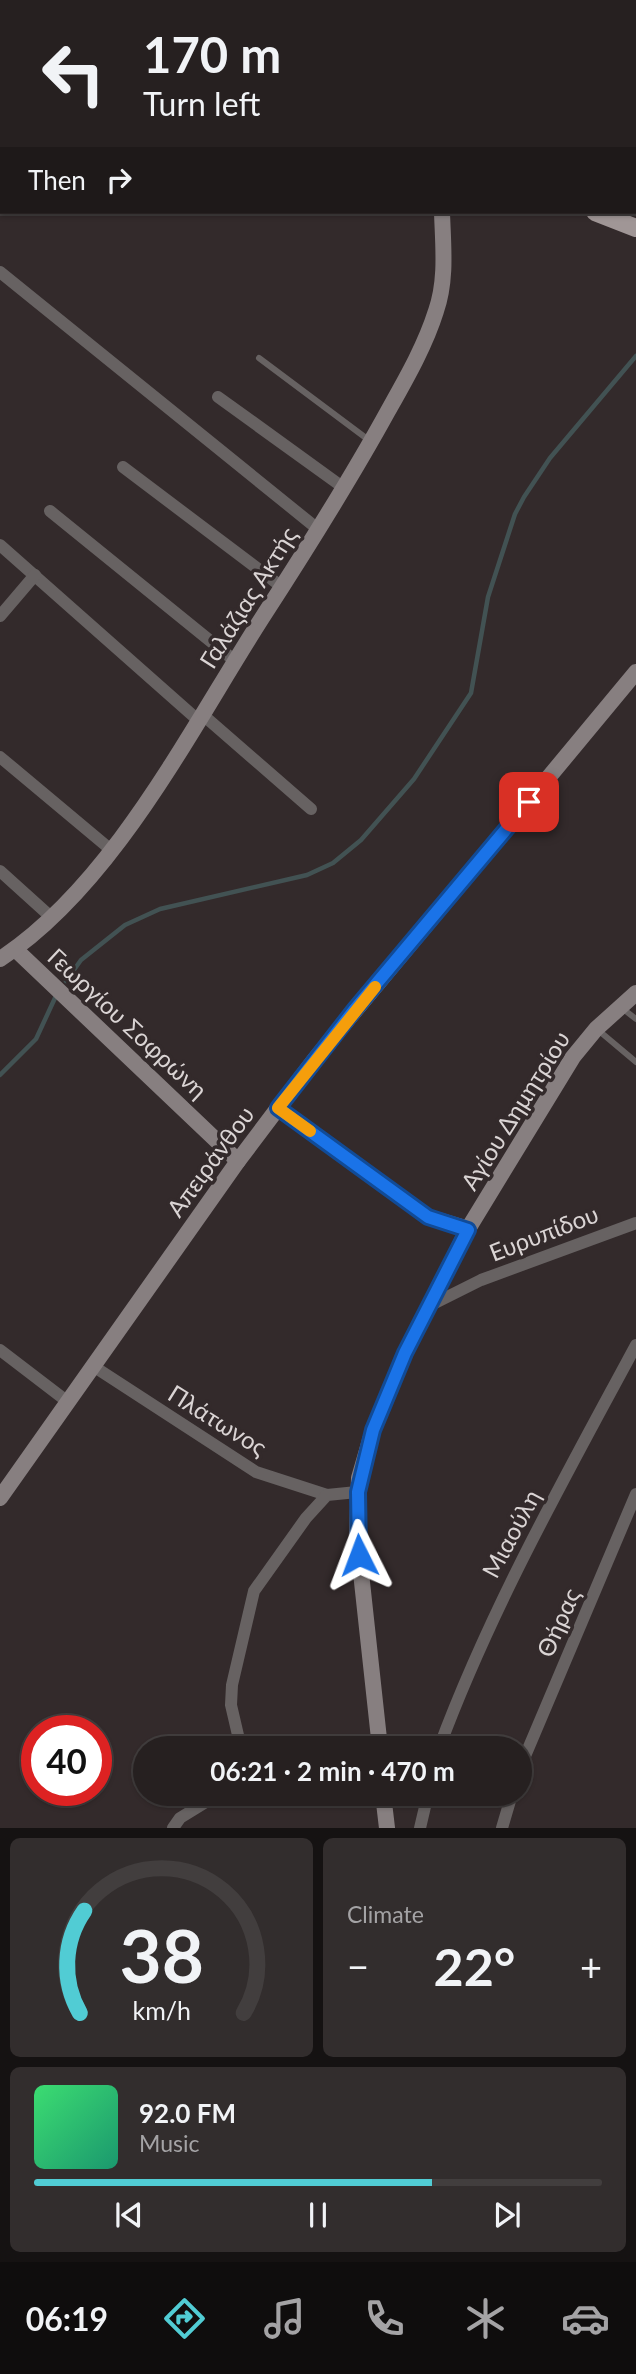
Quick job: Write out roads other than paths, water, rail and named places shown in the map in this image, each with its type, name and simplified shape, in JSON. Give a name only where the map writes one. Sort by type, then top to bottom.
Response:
[{"type":"main road","points":[[600,214],[636,228]]},
{"type":"main road","points":[[602,214],[636,221]]},
{"type":"street","name":"Γαλάζιας Ακτής","points":[[0,959],[15,950],[51,917],[110,849],[201,718],[344,488],[413,365],[436,313],[444,278],[442,214]]},
{"type":"street","points":[[0,272],[319,530]]},
{"type":"street","points":[[218,397],[344,488]]},
{"type":"street","points":[[123,467],[282,587]]},
{"type":"street","points":[[50,511],[234,661]]},
{"type":"street","points":[[0,545],[311,809]]},
{"type":"street","points":[[0,616],[35,575]]},
{"type":"street","name":"Απειράνθου","points":[[0,1497],[278,1108],[355,1009],[636,672]]},
{"type":"street","points":[[0,757],[110,849]]},
{"type":"street","points":[[0,871],[51,917]]},
{"type":"street","name":"Γεωργίου Σοφρώνη","points":[[15,950],[238,1161]]},
{"type":"street","name":"Αγίου Δημητρίου","points":[[379,1736],[360,1574],[358,1492],[373,1430],[405,1353],[468,1230],[573,1058],[596,1028],[636,993]]},
{"type":"street","points":[[278,1108],[428,1217],[468,1230]]},
{"type":"street","name":"Ευρυπίδου","points":[[429,1306],[481,1280],[636,1223]]},
{"type":"street","name":"Μιαούλη","points":[[443,1736],[463,1682],[499,1605],[636,1345]]},
{"type":"street","points":[[0,1350],[68,1402]]},
{"type":"street","name":"Πλάτωνος","points":[[93,1366],[256,1472],[327,1495]]},
{"type":"street","points":[[238,1736],[231,1705],[232,1685],[254,1591],[306,1518],[327,1495],[358,1492]]},
{"type":"street","name":"Θήρας","points":[[532,1740],[623,1531],[636,1494]]},
{"type":"street","points":[[623,1531],[636,1537]]},
{"type":"street","points":[[173,1828],[180,1818],[200,1806]]},
{"type":"street","points":[[384,1806],[387,1828]]},
{"type":"street","points":[[420,1828],[425,1806]]},
{"type":"street","points":[[502,1828],[508,1806]]},
{"type":"lane","points":[[259,358],[371,442]]},
{"type":"lane","points":[[620,1006],[636,1019]]},
{"type":"lane","points":[[596,1028],[636,1062]]},
{"type":"waterway","points":[[66,981],[81,960],[125,925],[160,909],[307,875],[333,863],[361,840],[414,779],[471,693],[488,597],[515,514],[524,497],[550,458],[636,356]]},
{"type":"waterway","points":[[0,1075],[36,1039],[55,998]]}]
